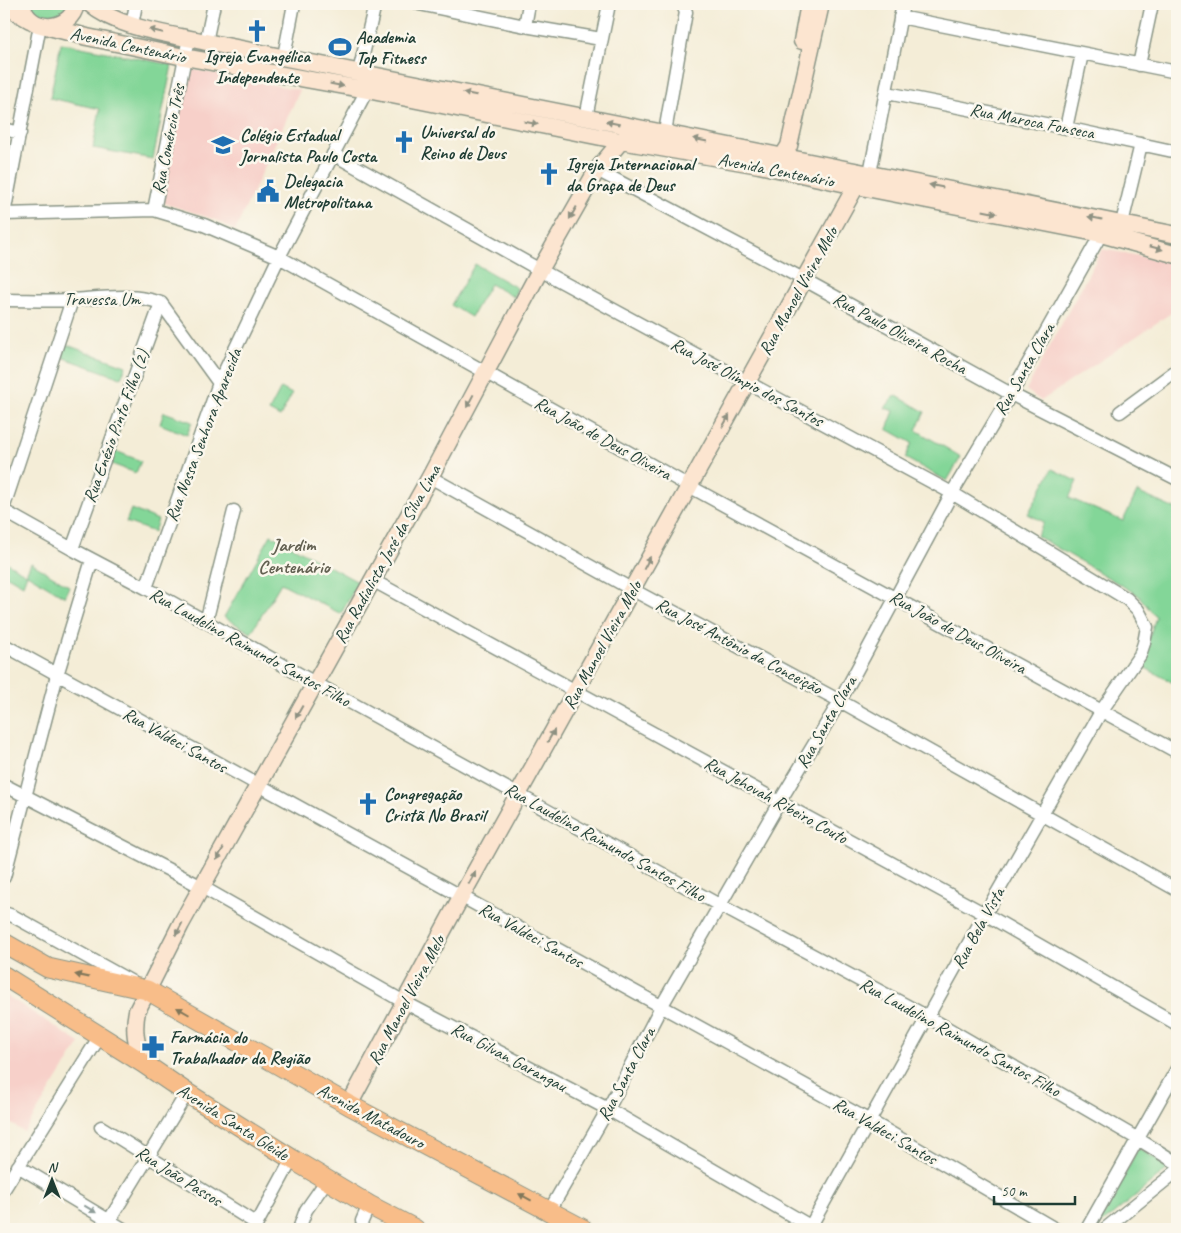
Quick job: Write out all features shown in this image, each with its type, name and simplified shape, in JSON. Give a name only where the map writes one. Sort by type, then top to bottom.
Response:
[{"type":"main road","points":[[4,943],[48,968],[147,990]]},
{"type":"main road","name":"Avenida Santa Gleide","points":[[4,976],[327,1180],[365,1213],[414,1229]]},
{"type":"main road","name":"Avenida Matadouro","points":[[147,990],[349,1106],[583,1229]]},
{"type":"street","points":[[22,4],[27,15],[41,25],[58,26],[66,22],[72,15],[76,4]]},
{"type":"street","name":"Avenida Centenário","points":[[90,4],[107,15],[132,25],[206,42],[665,132],[856,186],[1102,234],[1177,255]]},
{"type":"street","points":[[132,25],[136,4]]},
{"type":"street","points":[[206,42],[214,4]]},
{"type":"street","points":[[290,76],[289,58],[294,4]]},
{"type":"street","points":[[359,72],[375,4]]},
{"type":"street","points":[[419,4],[451,7],[525,26],[601,40]]},
{"type":"street","points":[[525,26],[529,4]]},
{"type":"street","points":[[586,117],[609,4]]},
{"type":"street","points":[[771,161],[786,123],[808,4]]},
{"type":"street","points":[[771,161],[789,146],[821,4]]},
{"type":"street","points":[[870,173],[903,4]]},
{"type":"street","points":[[1139,65],[1152,4]]},
{"type":"street","name":"Avenida Centenário","points":[[4,5],[41,25],[87,37],[184,57],[367,90],[620,141],[870,173],[1177,235]]},
{"type":"street","points":[[665,132],[684,8]]},
{"type":"street","points":[[900,17],[1177,72]]},
{"type":"street","points":[[4,214],[41,25]]},
{"type":"street","name":"Rua Comércio Três","points":[[154,210],[189,38]]},
{"type":"street","points":[[1066,128],[1082,54]]},
{"type":"street","name":"Rua Nossa Senhora Aparecida","points":[[146,588],[219,383],[279,257],[367,90]]},
{"type":"street","name":"Rua Maroca Fonseca","points":[[887,93],[1177,152]]},
{"type":"street","name":"Rua Radialista José da Silva Lima","points":[[143,1063],[136,1041],[135,1023],[138,1011],[147,990],[202,886],[430,477],[540,270],[597,170],[620,141],[641,128]]},
{"type":"street","points":[[4,129],[20,133]]},
{"type":"street","points":[[1122,223],[1141,144]]},
{"type":"street","name":"Rua José Olímpio dos Santos","points":[[333,154],[540,270],[952,493],[1127,600],[1138,610],[1146,627]]},
{"type":"street","name":"Rua Paulo Oliveira Rocha","points":[[597,170],[803,279],[1011,394],[1177,479]]},
{"type":"street","name":"Rua Manoel Vieira Melo","points":[[349,1106],[461,897],[856,186]]},
{"type":"street","name":"Rua João de Deus Oliveira","points":[[4,214],[154,210],[204,226],[279,257],[689,486],[1177,752]]},
{"type":"street","name":"Rua Santa Clara","points":[[550,1210],[608,1108],[662,1007],[840,700],[952,493],[1102,234]]},
{"type":"street","name":"Travessa Um","points":[[4,300],[72,300],[131,297],[161,303],[219,383]]},
{"type":"street","points":[[4,506],[72,300]]},
{"type":"street","name":"Rua Enézio Pinto Filho (2)","points":[[72,549],[161,303]]},
{"type":"street","points":[[1120,412],[1177,370]]},
{"type":"street","name":"Rua José Antônio da Conceição","points":[[430,477],[633,590],[840,700],[1177,890]]},
{"type":"street","name":"Rua Laudelino Raimundo Santos Filho","points":[[4,511],[721,906],[928,1017],[1138,1138],[1177,1163]]},
{"type":"street","points":[[206,622],[234,511]]},
{"type":"street","points":[[4,877],[56,675],[92,560]]},
{"type":"street","name":"Rua Jehovah Ribeiro Couto","points":[[372,580],[985,914],[1177,1024]]},
{"type":"street","name":"Rua Bela Vista","points":[[812,1228],[985,914],[1102,710],[1140,655],[1146,627]]},
{"type":"street","name":"Rua Valdeci Santos","points":[[4,645],[870,1121],[1055,1229]]},
{"type":"street","name":"Rua Gilvan Garangau","points":[[4,785],[202,886],[404,1002],[608,1108],[812,1228]]},
{"type":"street","name":"Avenida Matadouro","points":[[4,913],[13,916],[147,990]]},
{"type":"street","points":[[4,1189],[100,1036]]},
{"type":"street","points":[[1087,1229],[1177,1069]]},
{"type":"street","points":[[107,1225],[187,1093]]},
{"type":"street","name":"Rua João Passos","points":[[101,1128],[149,1156],[256,1227]]},
{"type":"street","points":[[256,1227],[292,1159]]},
{"type":"street","points":[[18,1166],[107,1225],[123,1229]]},
{"type":"street","points":[[1105,1229],[1177,1171]]},
{"type":"street","points":[[299,1229],[306,1210],[327,1180]]},
{"type":"shaded area","name":"Colégio Estadual Jornalista Paulo Costa","points":[[190,69],[300,90],[235,231],[216,220],[158,201]]},
{"type":"shaded area","points":[[1102,249],[1172,262],[1177,266],[1177,309],[1041,401],[1026,390]]},
{"type":"shaded area","points":[[4,994],[80,1043],[24,1132],[4,1119]]},
{"type":"green space","points":[[28,4],[71,4],[62,16],[47,19],[35,14]]},
{"type":"green space","points":[[61,43],[172,65],[153,159],[93,148],[100,109],[50,98]]},
{"type":"green space","points":[[475,264],[517,288],[514,297],[490,284],[471,317],[451,305]]},
{"type":"green space","points":[[64,344],[126,366],[121,378],[59,356]]},
{"type":"green space","points":[[281,388],[292,394],[280,417],[269,411]]},
{"type":"green space","points":[[895,395],[925,412],[916,430],[961,457],[947,481],[905,458],[912,443],[887,429],[894,411],[885,408]]},
{"type":"green space","points":[[164,412],[192,422],[187,435],[160,424]]},
{"type":"green space","points":[[113,450],[141,461],[136,473],[109,463]]},
{"type":"green space","points":[[1052,469],[1077,481],[1069,498],[1123,521],[1137,492],[1177,510],[1177,685],[1140,665],[1156,617],[1138,595],[1037,536],[1044,522],[1028,514]]},
{"type":"green space","points":[[131,509],[158,520],[154,532],[126,522]]},
{"type":"green space","points":[[271,535],[358,582],[341,614],[281,583],[251,633],[224,617]]},
{"type":"green space","points":[[4,561],[26,574],[31,563],[69,586],[65,597],[27,574],[23,585],[4,574]]},
{"type":"green space","points":[[1138,1148],[1170,1167],[1097,1228]]},
{"type":"place","name":"Igreja Evangélica Independente","points":[[257,31]]},
{"type":"place","name":"Academia Top Fitness","points":[[340,47]]},
{"type":"place","name":"Universal do Reino de Deus","points":[[404,142]]},
{"type":"place","name":"Colégio Estadual Jornalista Paulo Costa","points":[[223,145]]},
{"type":"place","name":"Igreja Internacional da Graça de Deus","points":[[549,174]]},
{"type":"place","name":"Delegacia Metropolitana","points":[[268,191]]},
{"type":"place","name":"Congregação Cristã No Brasil","points":[[368,804]]},
{"type":"place","name":"Farmácia do Trabalhador da Região","points":[[153,1047]]},
{"type":"district","name":"Jardim Centenário","points":[[294,555]]}]
